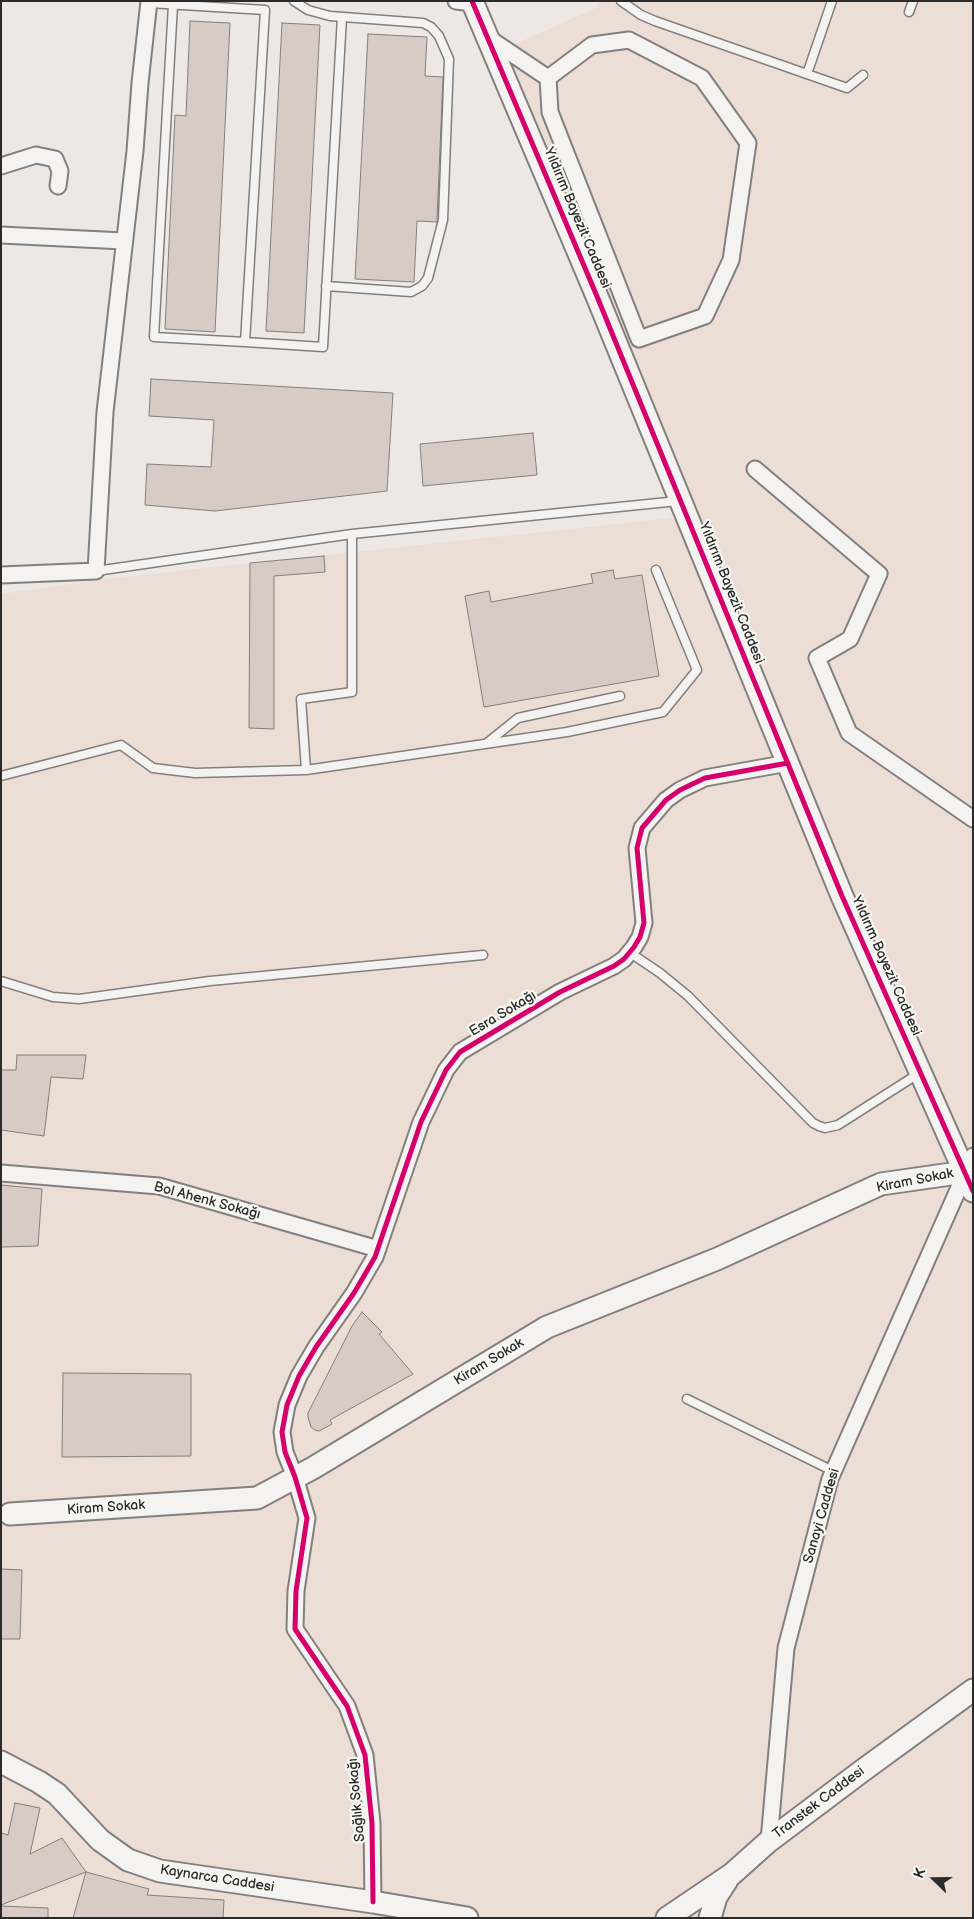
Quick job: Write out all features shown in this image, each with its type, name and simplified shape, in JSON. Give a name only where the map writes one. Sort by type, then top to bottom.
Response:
[{"type":"street","points":[[1,575],[96,570],[105,412],[135,151],[149,2]]},
{"type":"street","name":"Yıldırım Bayezit Caddesi","points":[[469,2],[490,39],[842,896],[921,1073],[970,1173]]},
{"type":"street","points":[[490,39],[548,78]]},
{"type":"street","points":[[629,40],[702,78],[748,143],[730,260],[705,316],[639,339],[550,112],[548,78],[592,45],[629,40]]},
{"type":"street","points":[[1,166],[36,155],[55,159],[60,171],[58,186]]},
{"type":"street","points":[[1,235],[124,240]]},
{"type":"street","points":[[755,469],[879,574],[850,639],[817,658],[849,733],[973,819]]},
{"type":"street","name":"Esra Sokağı","points":[[295,1477],[285,1452],[282,1432],[287,1405],[299,1376],[316,1347],[354,1293],[375,1257],[421,1122],[446,1070],[460,1052],[560,992],[614,966],[630,952],[640,937],[644,923],[636,848],[642,828],[666,800],[680,790],[705,778],[788,763]]},
{"type":"street","name":"Bol Ahenk Sokağı","points":[[1,1173],[159,1186],[378,1249]]},
{"type":"street","name":"Sanayi Caddesi","points":[[769,1841],[786,1648],[833,1471],[970,1173]]},
{"type":"street","name":"Kiram Sokak","points":[[4,1513],[257,1498],[547,1327],[717,1259],[881,1184],[970,1173]]},
{"type":"street","name":"Sağlık Sokağı","points":[[295,1477],[306,1518],[296,1591],[294,1628],[347,1706],[365,1755],[372,1823],[373,1902]]},
{"type":"street","name":"Transtek Caddesi","points":[[667,1918],[732,1874],[769,1841],[973,1690]]},
{"type":"street","name":"Kaynarca Caddesi","points":[[1,1762],[58,1794],[100,1840],[128,1860],[160,1871],[373,1902],[467,1918]]},
{"type":"street","points":[[710,1918],[716,1896],[732,1874]]},
{"type":"lane","points":[[294,1],[319,14],[423,23],[431,27],[443,42],[450,67],[443,220],[426,283],[417,290],[410,292],[326,286]]},
{"type":"lane","points":[[621,1],[641,15],[655,21],[847,88],[863,75]]},
{"type":"lane","points":[[807,74],[832,1]]},
{"type":"lane","points":[[909,12],[913,1]]},
{"type":"lane","points":[[149,2],[265,10],[245,342]]},
{"type":"lane","points":[[173,5],[154,337],[323,346],[342,17]]},
{"type":"lane","points":[[96,570],[352,534],[681,501]]},
{"type":"lane","points":[[306,770],[302,699],[352,692],[352,534]]},
{"type":"lane","points":[[1,776],[121,745],[153,768],[194,773],[306,770],[567,732],[663,712],[697,670],[656,570]]},
{"type":"lane","points":[[486,744],[518,718],[620,696]]},
{"type":"lane","points":[[630,952],[688,996],[818,1126],[825,1128],[838,1125],[921,1073]]},
{"type":"lane","points":[[1,982],[53,997],[79,999],[210,981],[483,955]]},
{"type":"lane","points":[[687,1399],[833,1471]]},
{"type":"shaded area","points":[[597,1],[973,1],[973,1918],[1,1918],[1,594],[113,578],[700,515],[491,55],[598,7]]},
{"type":"building","points":[[190,21],[230,23],[215,332],[165,329],[175,115],[186,116]]},
{"type":"building","points":[[282,23],[320,25],[304,333],[266,331]]},
{"type":"building","points":[[368,34],[427,37],[425,76],[443,77],[437,222],[417,221],[414,282],[355,279]]},
{"type":"building","points":[[151,379],[393,393],[387,491],[215,511],[145,505],[147,464],[211,467],[214,420],[149,416]]},
{"type":"building","points":[[533,433],[537,475],[423,486],[420,444]]},
{"type":"building","points":[[324,556],[325,572],[274,576],[274,729],[249,728],[250,563]]},
{"type":"building","points":[[613,570],[615,579],[642,575],[659,676],[484,707],[465,596],[489,591],[491,602],[593,583],[591,574]]},
{"type":"building","points":[[17,1055],[86,1055],[83,1079],[51,1077],[44,1136],[1,1130],[1,1070],[16,1070]]},
{"type":"building","points":[[1,1185],[42,1189],[38,1246],[1,1247]]},
{"type":"building","points":[[362,1312],[382,1332],[379,1334],[413,1374],[330,1420],[332,1424],[319,1431],[315,1430],[311,1427],[308,1413],[352,1326]]},
{"type":"building","points":[[63,1373],[191,1374],[191,1456],[62,1457]]},
{"type":"building","points":[[1,1569],[22,1570],[20,1639],[1,1639]]},
{"type":"building","points":[[15,1803],[40,1808],[30,1854],[62,1838],[86,1872],[1,1905],[1,1833],[8,1835]]},
{"type":"building","points":[[86,1872],[149,1889],[147,1895],[224,1900],[223,1918],[73,1918]]},
{"type":"building","points":[[1,1906],[48,1908],[48,1918],[1,1918]]},
{"type":"cycle path","points":[[472,1],[596,294],[842,896],[973,1191]]},
{"type":"cycle path","points":[[373,1902],[372,1823],[365,1755],[347,1706],[295,1629],[296,1591],[307,1518],[295,1477],[285,1452],[282,1432],[287,1405],[299,1376],[316,1347],[354,1293],[375,1257],[421,1122],[446,1070],[460,1052],[560,992],[614,966],[624,959],[634,947],[640,937],[644,923],[637,848],[642,828],[666,800],[680,790],[705,778],[788,763]]}]
